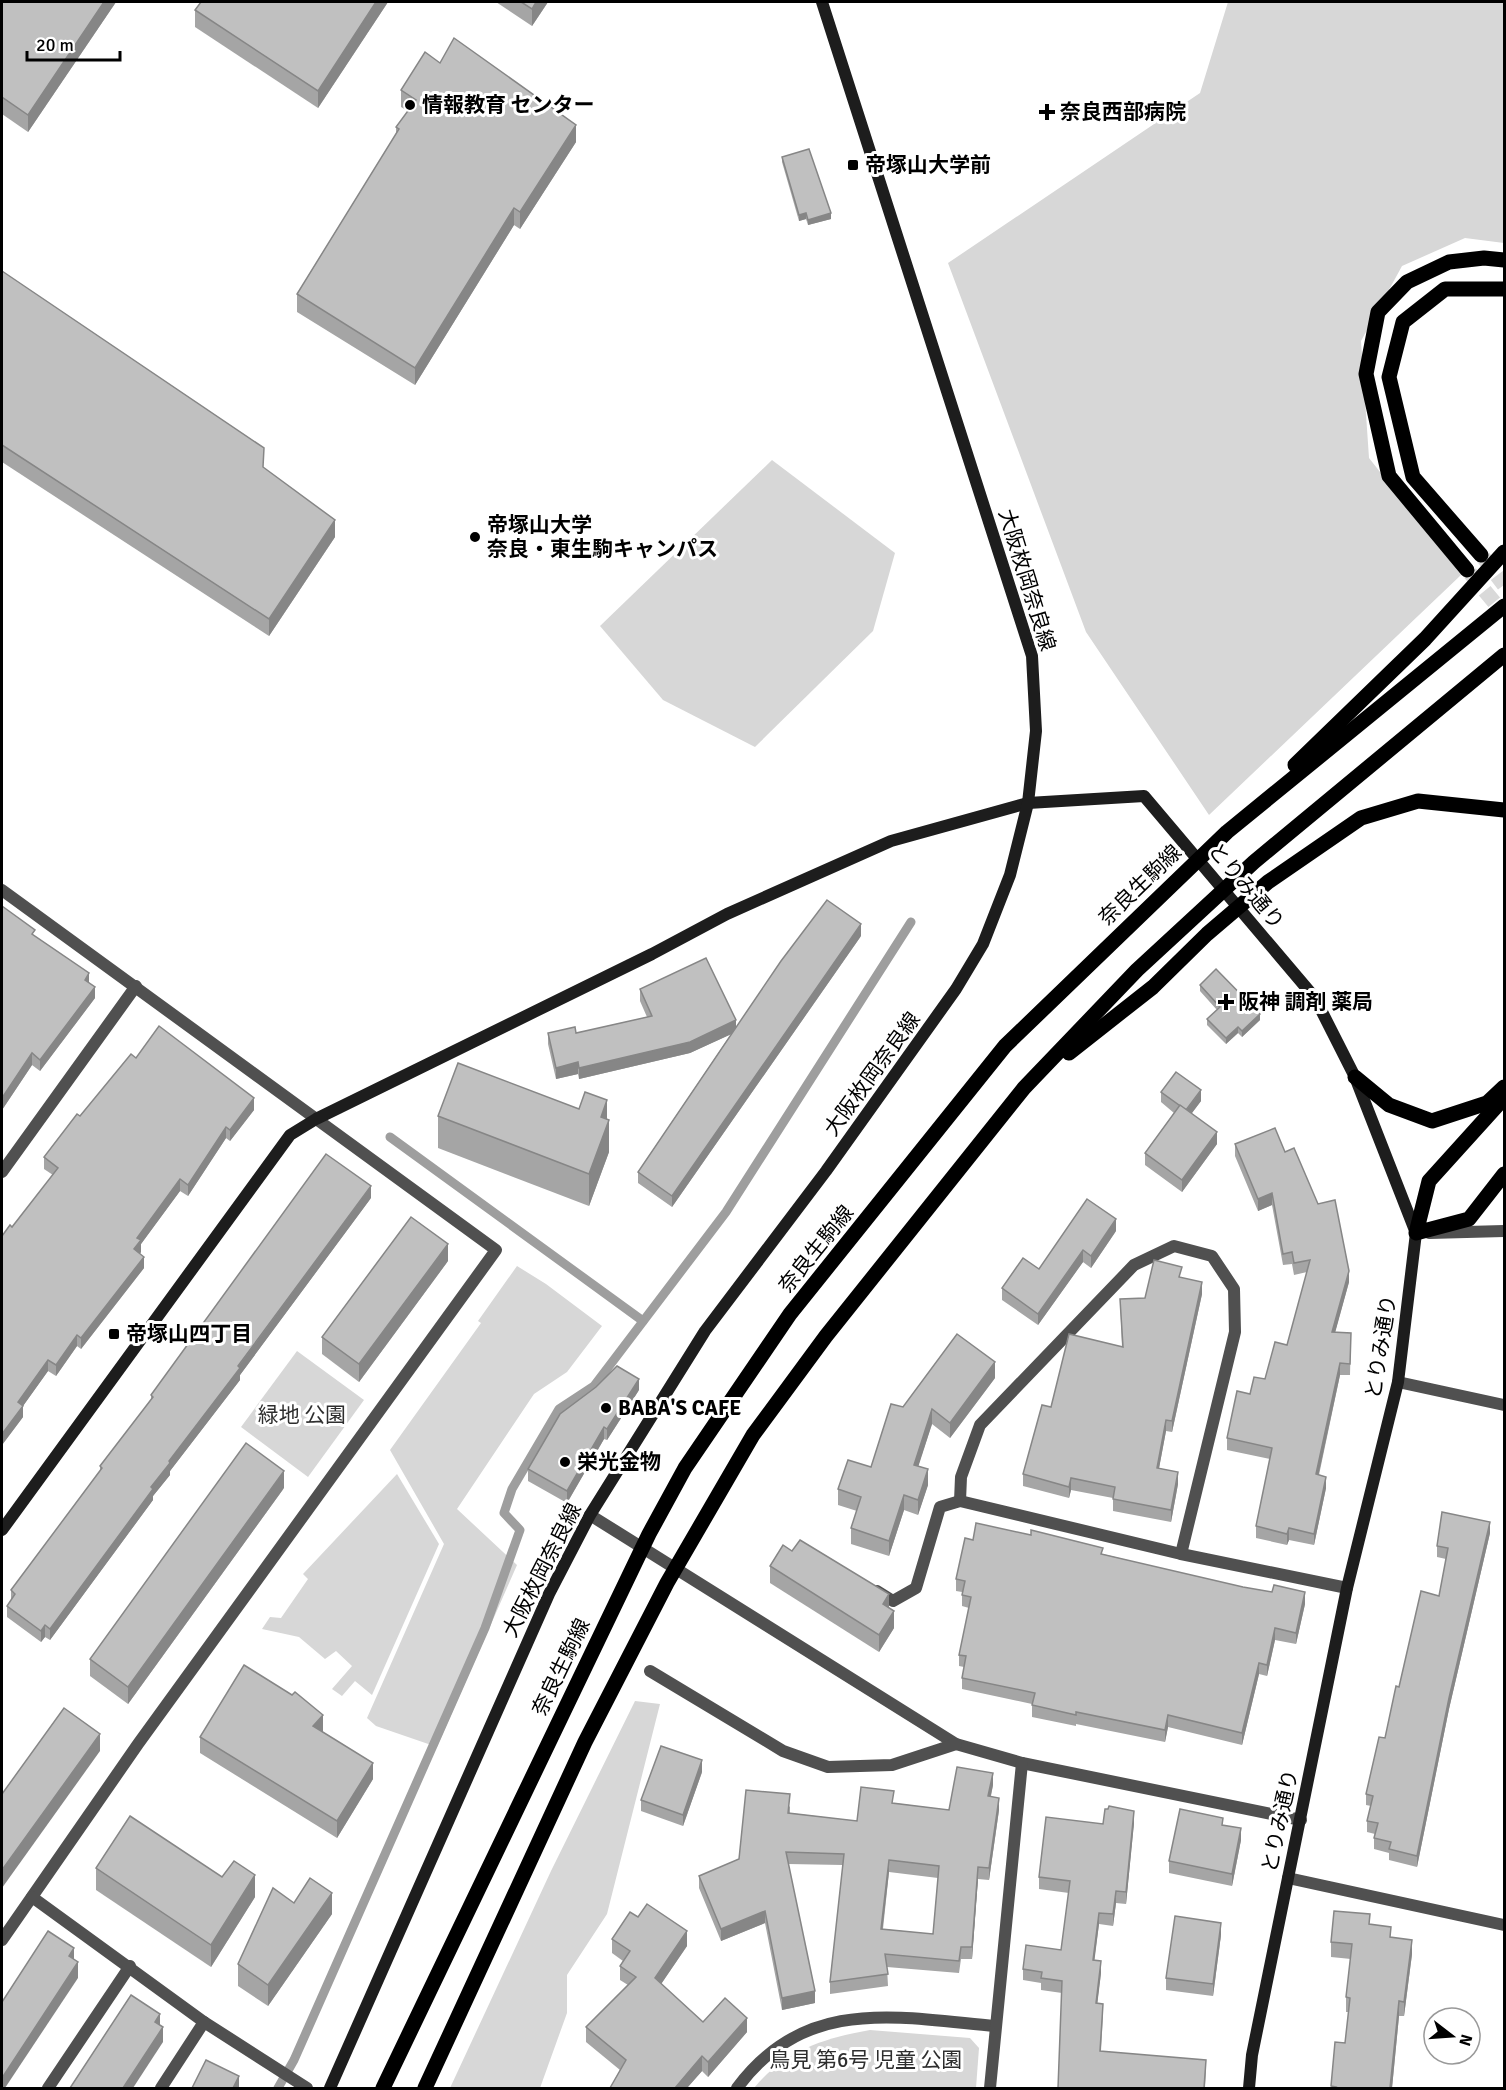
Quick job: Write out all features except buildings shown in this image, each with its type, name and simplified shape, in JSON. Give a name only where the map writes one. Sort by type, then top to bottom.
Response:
[{"type":"main road","points":[[1467,570],[1389,476],[1366,374],[1378,312],[1407,282],[1449,262],[1484,258],[1504,260]]},
{"type":"main road","points":[[1481,555],[1413,477],[1389,377],[1403,322],[1445,289],[1504,289]]},
{"type":"main road","points":[[1227,832],[1425,639],[1504,552]]},
{"type":"main road","name":"奈良生駒線","points":[[383,2088],[649,1534],[685,1468],[790,1314],[1005,1047],[1167,887],[1227,832],[1504,606]]},
{"type":"main road","points":[[425,2088],[585,1742],[682,1554],[766,1417],[826,1336],[1024,1088],[1137,970],[1254,862],[1504,655]]},
{"type":"main road","points":[[1024,1088],[1153,987],[1207,934],[1268,882],[1361,818],[1418,801],[1504,810]]},
{"type":"main road","points":[[1356,1077],[1389,1105],[1432,1121],[1487,1103],[1504,1088]]},
{"type":"main road","points":[[1504,1098],[1429,1181],[1416,1233],[1469,1220],[1504,1174]]},
{"type":"street","name":"大阪枚岡奈良線","points":[[330,2088],[549,1594],[590,1515],[705,1331],[826,1171],[956,989],[983,944],[1010,875],[1028,803],[1036,731],[1032,656],[822,2]]},
{"type":"street","name":"とりみ通り","points":[[1028,803],[1144,796],[1315,998],[1356,1077],[1416,1233],[1398,1382],[1347,1588],[1252,2055],[1250,2088]]},
{"type":"street","points":[[2,1530],[290,1135],[316,1119],[792,884],[891,841],[1028,803]]},
{"type":"street","points":[[2,890],[496,1250],[138,1744],[2,1940]]},
{"type":"street","points":[[2,1172],[136,986]]},
{"type":"street","points":[[1416,1233],[1504,1231]]},
{"type":"street","points":[[960,1502],[961,1477],[981,1425],[1134,1265],[1174,1246],[1212,1256],[1234,1289],[1235,1332],[1181,1554]]},
{"type":"street","points":[[1398,1382],[1504,1405]]},
{"type":"street","points":[[864,1583],[893,1601],[916,1588],[940,1506],[960,1502],[1181,1554],[1347,1588]]},
{"type":"street","points":[[590,1515],[956,1744],[1022,1763],[1301,1820]]},
{"type":"street","points":[[650,1671],[783,1751],[828,1767],[891,1765],[956,1744]]},
{"type":"street","points":[[990,2088],[1022,1763]]},
{"type":"street","points":[[1288,1878],[1504,1925]]},
{"type":"street","points":[[32,1897],[204,2022],[307,2088]]},
{"type":"street","points":[[48,2088],[130,1966]]},
{"type":"street","points":[[737,2088],[755,2064],[803,2031],[852,2017],[901,2017],[995,2026]]},
{"type":"street","points":[[161,2088],[204,2022]]},
{"type":"green space","points":[[1228,2],[1504,2],[1504,243],[1465,238],[1402,266],[1361,341],[1369,458],[1461,575],[1209,815],[1086,632],[948,263],[1200,93]]},
{"type":"green space","points":[[772,460],[895,553],[873,631],[755,747],[663,700],[600,626]]},
{"type":"green space","points":[[517,1266],[546,1284],[602,1326],[567,1372],[534,1394],[457,1509],[517,1565],[437,1747],[376,1726],[367,1718],[444,1544],[390,1450],[481,1323],[478,1321]]},
{"type":"green space","name":"緑地 公園","points":[[297,1351],[364,1400],[308,1477],[241,1427]]},
{"type":"green space","points":[[397,1474],[439,1544],[372,1695],[355,1681],[342,1696],[332,1689],[352,1666],[336,1651],[325,1659],[299,1637],[262,1629],[270,1617],[281,1618],[308,1579],[303,1574]]},
{"type":"green space","points":[[635,1701],[660,1704],[607,1914],[567,1975],[567,2013],[540,2088],[450,2088],[551,1871]]},
{"type":"green space","name":"鳥見 第6号 児童 公園","points":[[870,2030],[970,2038],[979,2048],[976,2088],[754,2088],[778,2064],[806,2048],[837,2037]]},
{"type":"waterway","points":[[278,2088],[294,2060],[485,1628],[520,1530],[504,1513],[512,1489],[559,1409],[594,1386],[726,1212],[911,922]]},
{"type":"waterway","points":[[390,1137],[643,1321]]},
{"type":"tunnel","points":[[1483,557],[1504,585]]},
{"type":"tunnel","points":[[1470,573],[1504,614]]},
{"type":"place","name":"情報教育 センター","points":[[410,105]]},
{"type":"place","name":"奈良西部病院","points":[[1047,112]]},
{"type":"place","name":"帝塚山大学前","points":[[853,165]]},
{"type":"place","name":"帝塚山大学 奈良・東生駒キャンパス","points":[[475,537]]},
{"type":"place","name":"阪神 調剤 薬局","points":[[1226,1002]]},
{"type":"place","name":"帝塚山四丁目","points":[[114,1334]]},
{"type":"place","name":"BABA'S CAFE","points":[[606,1408]]},
{"type":"place","name":"栄光金物","points":[[565,1462]]}]
